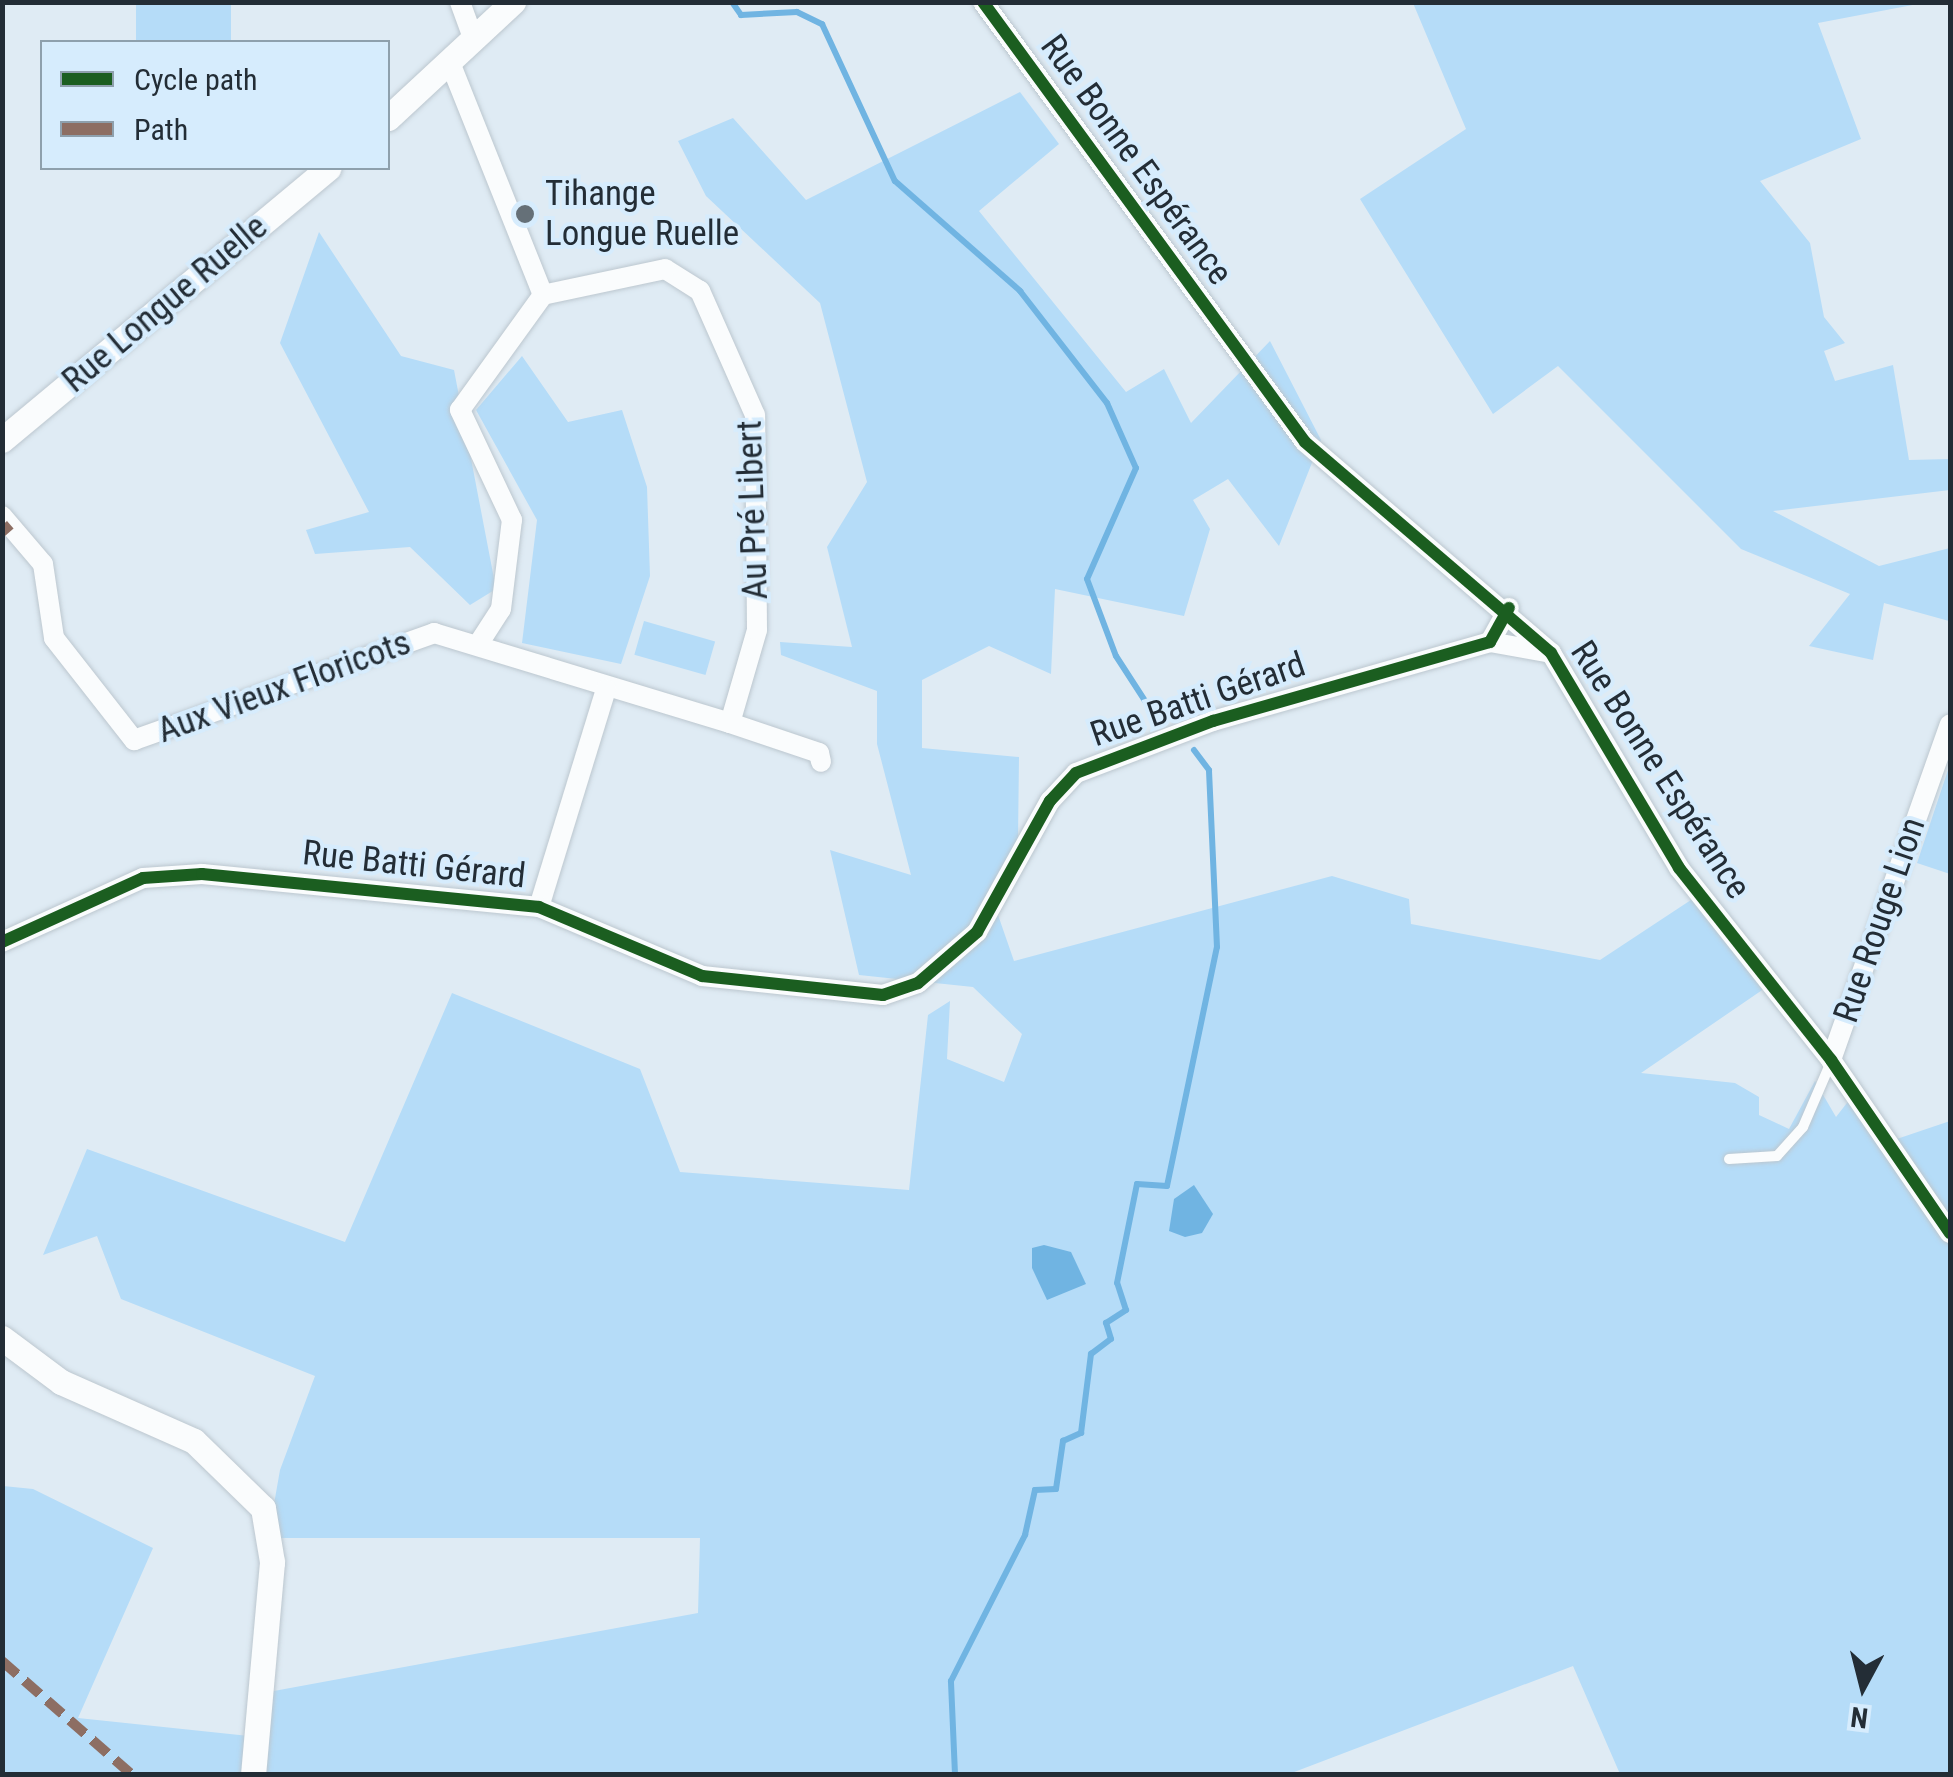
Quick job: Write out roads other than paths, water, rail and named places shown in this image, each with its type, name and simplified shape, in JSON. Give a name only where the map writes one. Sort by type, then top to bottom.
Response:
[{"type":"street","points":[[460,2],[473,38]]},
{"type":"street","points":[[390,116],[451,65],[512,2]]},
{"type":"street","name":"Rue Bonne Espérance","points":[[983,2],[1305,442],[1508,608],[1551,653],[1679,868],[1831,1060],[1950,1233]]},
{"type":"street","points":[[451,65],[543,294],[460,410],[512,520],[501,609],[479,643],[606,688],[730,722],[819,753],[820,762]]},
{"type":"street","name":"Rue Longue Ruelle","points":[[2,440],[326,170]]},
{"type":"street","name":"Au Pré Libert","points":[[543,294],[665,270],[700,291],[755,415],[757,630],[730,722]]},
{"type":"street","name":"Aux Vieux Floricots","points":[[2,516],[42,564],[54,638],[134,740],[434,633],[479,643]]},
{"type":"street","points":[[1508,608],[1490,642],[1551,653]]},
{"type":"street","name":"Rue Batti Gérard","points":[[2,942],[143,878],[202,874],[538,907],[702,976],[882,995],[918,983],[977,932],[1050,801],[1076,773],[1212,721],[1490,642]]},
{"type":"street","points":[[538,907],[606,688]]},
{"type":"street","name":"Rue Rouge Lion","points":[[1831,1060],[1950,724]]},
{"type":"street","points":[[2,1338],[61,1382],[194,1441],[263,1508],[272,1562],[254,1774]]},
{"type":"lane","points":[[1729,1159],[1777,1156],[1803,1127],[1831,1060]]},
{"type":"waterway","points":[[732,2],[741,15],[797,12],[822,24],[895,181],[1020,291],[1107,403],[1136,468],[1087,579],[1116,656],[1158,721]]},
{"type":"waterway","points":[[955,1774],[951,1681],[1025,1535],[1035,1490],[1056,1489],[1063,1441],[1081,1433],[1091,1354],[1111,1339],[1106,1323],[1126,1310],[1117,1283],[1137,1184],[1167,1186],[1217,947],[1209,770],[1194,750]]},
{"type":"place","name":"Tihange Longue Ruelle","points":[[525,214]]}]
